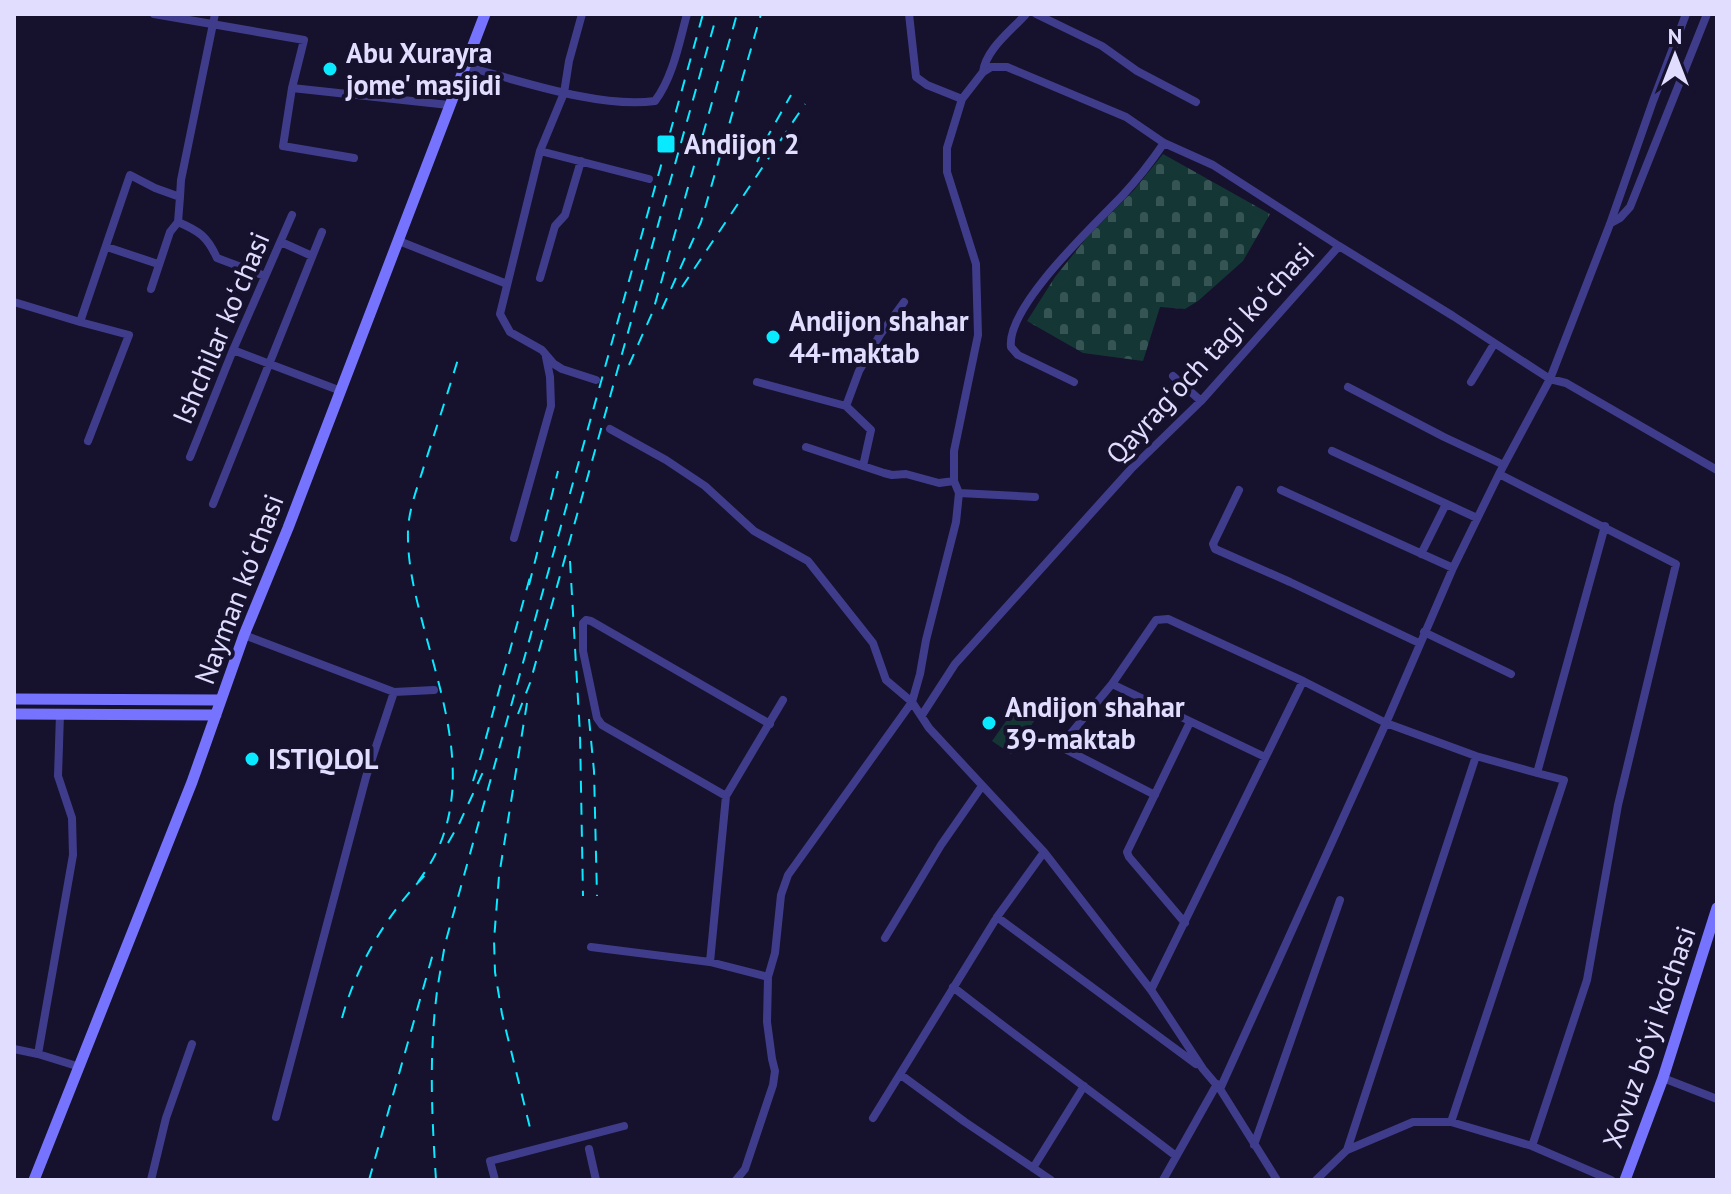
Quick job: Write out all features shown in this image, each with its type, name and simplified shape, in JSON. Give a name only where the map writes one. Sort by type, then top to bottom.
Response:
[{"type":"main road","name":"Nayman koʻchasi","points":[[34,1180],[192,782],[244,635],[485,14]]},
{"type":"main road","points":[[14,699],[221,700]]},
{"type":"main road","points":[[14,714],[216,715]]},
{"type":"main road","name":"Xovuz bo‘yi ko'chasi","points":[[1625,1180],[1663,1078],[1717,908]]},
{"type":"street","points":[[154,14],[304,40],[292,88],[283,146],[354,158]]},
{"type":"street","points":[[151,289],[170,232],[178,222],[181,180],[215,14]]},
{"type":"street","points":[[582,14],[564,93],[540,151],[500,314],[510,332],[542,350],[562,369],[596,380]]},
{"type":"street","points":[[464,66],[564,93],[626,103],[655,101],[672,66],[687,14]]},
{"type":"street","points":[[909,14],[916,77],[927,85],[962,99]]},
{"type":"street","points":[[736,1180],[745,1169],[773,1085],[775,1071],[767,1022],[768,977],[775,953],[781,895],[788,875],[912,702],[920,674],[952,539],[959,493],[954,481],[954,451],[978,335],[976,264],[947,172],[947,148],[962,99],[983,72],[990,52],[1026,14]]},
{"type":"street","points":[[1036,14],[1102,46],[1137,71],[1196,102]]},
{"type":"street","points":[[1163,1180],[1219,1086],[1386,723],[1453,568],[1550,379],[1686,14]]},
{"type":"street","points":[[1610,224],[1630,207],[1707,14]]},
{"type":"street","name":"Qayragʻoch tagi koʻchasi","points":[[922,715],[955,664],[1131,469],[1201,401],[1339,246],[1213,165],[1164,143],[1126,117],[1007,67],[991,67],[983,72]]},
{"type":"street","points":[[292,88],[449,105]]},
{"type":"street","points":[[1074,382],[1018,355],[1011,347],[1012,333],[1033,293],[1123,194],[1164,143]]},
{"type":"street","points":[[540,151],[649,179]]},
{"type":"street","points":[[540,278],[555,226],[565,215],[581,161]]},
{"type":"street","points":[[80,322],[130,175],[180,197]]},
{"type":"street","name":"Ishchilar koʻchasi","points":[[190,457],[292,215]]},
{"type":"street","points":[[178,222],[200,232],[217,258],[265,276]]},
{"type":"street","points":[[213,504],[322,232]]},
{"type":"street","points":[[399,241],[507,284]]},
{"type":"street","points":[[281,242],[312,256]]},
{"type":"street","points":[[1339,246],[1550,379],[1566,383],[1717,470]]},
{"type":"street","points":[[107,247],[158,264]]},
{"type":"street","points":[[14,302],[129,335],[88,441]]},
{"type":"street","points":[[846,406],[859,371],[904,302]]},
{"type":"street","points":[[1471,382],[1494,344]]},
{"type":"street","points":[[233,350],[341,391]]},
{"type":"street","points":[[514,538],[551,406],[546,356]]},
{"type":"street","points":[[1173,376],[1201,401]]},
{"type":"street","points":[[757,382],[846,406],[871,430],[863,466]]},
{"type":"street","points":[[1348,387],[1676,564],[1618,805],[1587,980],[1532,1146]]},
{"type":"street","points":[[610,429],[666,460],[705,486],[754,531],[808,561],[873,643],[886,680],[912,702],[929,728],[1044,852],[1151,990],[1203,1069],[1219,1086],[1277,1180]]},
{"type":"street","points":[[806,447],[892,475],[906,474],[939,483],[954,481]]},
{"type":"street","points":[[1332,451],[1477,518]]},
{"type":"street","points":[[1239,490],[1213,544],[1215,549],[1419,643]]},
{"type":"street","points":[[1281,490],[1453,568]]},
{"type":"street","points":[[959,493],[1035,497]]},
{"type":"street","points":[[1421,554],[1446,504]]},
{"type":"street","points":[[1537,773],[1605,526]]},
{"type":"street","points":[[1155,795],[1063,746],[1062,742],[1112,684],[1156,620],[1164,618],[1303,681],[1386,723],[1476,756],[1564,780],[1451,1122]]},
{"type":"street","points":[[726,796],[602,725],[597,718],[583,651],[583,623],[591,621],[770,724]]},
{"type":"street","points":[[1424,632],[1511,674]]},
{"type":"street","points":[[244,635],[394,692],[434,690]]},
{"type":"street","points":[[1151,990],[1303,681]]},
{"type":"street","points":[[1112,684],[1265,757]]},
{"type":"street","points":[[276,1117],[366,777],[394,692]]},
{"type":"street","points":[[710,962],[726,796],[783,700]]},
{"type":"street","points":[[38,1054],[73,855],[72,818],[58,776],[60,714]]},
{"type":"street","points":[[1185,923],[1127,852],[1190,722]]},
{"type":"street","points":[[1347,1150],[1476,756]]},
{"type":"street","points":[[885,938],[941,845],[982,786]]},
{"type":"street","points":[[873,1118],[997,917],[1044,852]]},
{"type":"street","points":[[1254,1145],[1340,900]]},
{"type":"street","points":[[997,917],[1203,1069]]},
{"type":"street","points":[[591,947],[710,962],[768,977]]},
{"type":"street","points":[[953,987],[1176,1156]]},
{"type":"street","points":[[151,1180],[166,1118],[192,1044]]},
{"type":"street","points":[[14,1049],[80,1067]]},
{"type":"street","points":[[901,1075],[1051,1180]]},
{"type":"street","points":[[1663,1078],[1717,1099]]},
{"type":"street","points":[[1033,1168],[1084,1086]]},
{"type":"street","points":[[1316,1180],[1347,1150],[1413,1122],[1451,1122],[1532,1146],[1611,1180]]},
{"type":"street","points":[[495,1180],[490,1161],[624,1126]]},
{"type":"street","points":[[589,1149],[596,1180]]},
{"type":"green space","points":[[1163,154],[1270,214],[1243,261],[1185,309],[1160,307],[1143,361],[1083,353],[1027,321],[1055,277],[1088,236],[1134,190]]},
{"type":"green space","points":[[1016,707],[1035,720],[1011,754],[992,741]]},
{"type":"railway","points":[[436,1180],[432,1045],[445,944],[703,14]]},
{"type":"railway","points":[[518,714],[530,683],[717,14]]},
{"type":"railway","points":[[629,365],[653,311],[737,14]]},
{"type":"railway","points":[[662,309],[701,222],[761,14]]},
{"type":"railway","points":[[757,162],[791,95]]},
{"type":"railway","points":[[682,287],[805,104]]},
{"type":"railway","points":[[418,882],[435,855],[447,824],[453,769],[446,714],[413,581],[408,530],[414,497],[459,356]]},
{"type":"railway","points":[[529,585],[558,471]]},
{"type":"railway","points":[[570,561],[580,734],[583,896]]},
{"type":"railway","points":[[473,781],[530,577]]},
{"type":"railway","points":[[527,703],[499,876],[494,940],[495,972],[502,1014],[532,1136]]},
{"type":"railway","points":[[589,719],[594,771],[597,896]]},
{"type":"railway","points":[[448,843],[483,772]]},
{"type":"railway","points":[[342,1018],[374,942],[425,875]]},
{"type":"railway","points":[[369,1180],[434,950]]},
{"type":"place","name":"Abu Xurayra jome' masjidi","points":[[330,69]]},
{"type":"place","name":"Andijon 2","points":[[666,144]]},
{"type":"place","name":"Andijon shahar 44-maktab","points":[[773,337]]},
{"type":"place","name":"Andijon shahar 39-maktab","points":[[989,723]]},
{"type":"place","name":"ISTIQLOL","points":[[252,759]]}]
